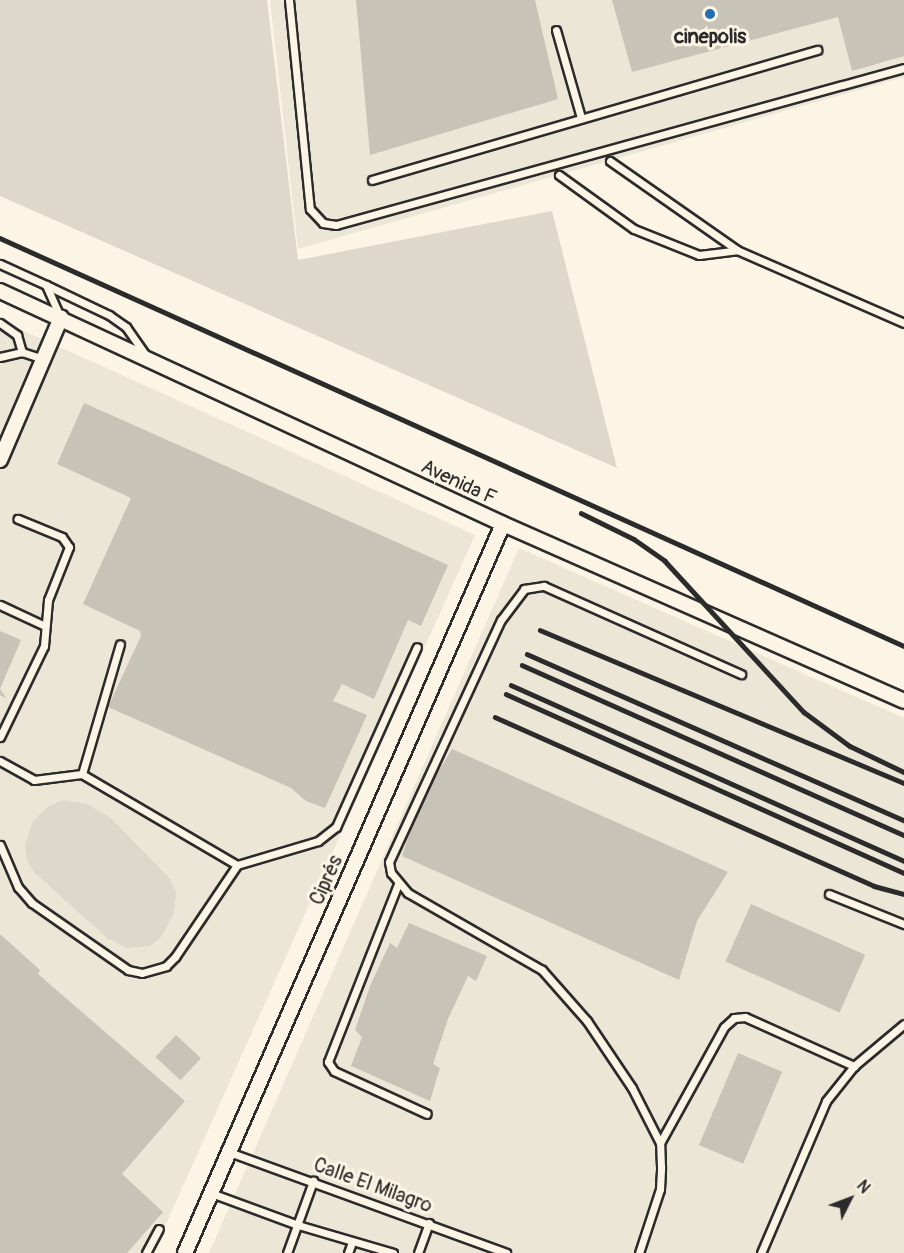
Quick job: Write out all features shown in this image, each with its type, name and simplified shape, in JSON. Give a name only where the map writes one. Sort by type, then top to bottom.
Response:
[{"type":"street","name":"Avenida F","points":[[1,295],[61,318],[503,524],[904,701]]},
{"type":"street","points":[[0,460],[61,318]]},
{"type":"street","name":"Ciprés","points":[[185,1253],[503,524]]},
{"type":"lane","points":[[289,0],[310,209],[323,223],[336,225],[904,68]]},
{"type":"lane","points":[[556,30],[581,118]]},
{"type":"lane","points":[[372,180],[817,50]]},
{"type":"lane","points":[[610,161],[737,250],[904,323]]},
{"type":"lane","points":[[559,175],[634,229],[699,255],[737,250]]},
{"type":"lane","points":[[0,264],[110,315],[126,327],[147,358]]},
{"type":"lane","points":[[45,285],[61,318]]},
{"type":"lane","points":[[0,323],[17,335],[22,352]]},
{"type":"lane","points":[[0,357],[22,352],[43,359]]},
{"type":"lane","points":[[0,737],[44,646],[50,592],[69,547],[62,537],[18,519]]},
{"type":"lane","points":[[639,1253],[660,1189],[660,1143],[651,1120],[610,1053],[555,983],[527,958],[424,904],[398,884],[389,862],[392,851],[501,620],[524,589],[544,586],[741,674]]},
{"type":"lane","points":[[0,605],[45,626]]},
{"type":"lane","points":[[82,774],[120,644]]},
{"type":"lane","points":[[0,845],[18,887],[32,903],[128,970],[142,973],[166,966],[176,957],[237,865],[318,841],[336,827],[417,647]]},
{"type":"lane","points":[[0,761],[34,780],[82,774],[237,865]]},
{"type":"lane","points":[[398,884],[328,1062],[334,1071],[427,1114]]},
{"type":"lane","points":[[829,894],[904,924]]},
{"type":"lane","points":[[660,1143],[724,1027],[734,1018],[745,1017],[854,1066]]},
{"type":"lane","points":[[761,1253],[826,1101],[854,1066],[904,1024]]},
{"type":"lane","name":"Calle El Milagro","points":[[228,1151],[506,1253]]},
{"type":"lane","points":[[287,1253],[313,1181]]},
{"type":"lane","points":[[211,1193],[298,1226],[393,1253]]},
{"type":"lane","points":[[418,1253],[429,1223]]},
{"type":"lane","points":[[146,1253],[159,1229]]},
{"type":"lane","points":[[348,1253],[352,1242]]},
{"type":"shaded area","points":[[0,0],[267,0],[298,260],[552,211],[617,468],[0,196]]},
{"type":"shaded area","points":[[270,0],[904,0],[904,77],[298,249]]},
{"type":"shaded area","points":[[0,320],[475,535],[153,1253],[0,1253]]},
{"type":"shaded area","points":[[519,548],[904,718],[904,1253],[209,1253]]},
{"type":"shaded area","points":[[64,800],[88,804],[112,819],[170,879],[176,892],[174,914],[161,937],[150,946],[128,948],[108,939],[34,872],[27,861],[25,845],[33,821],[49,806]]},
{"type":"building","points":[[356,0],[535,0],[558,99],[370,155]]},
{"type":"building","points":[[612,0],[904,0],[904,56],[852,71],[838,17],[632,72]]},
{"type":"building","points":[[84,403],[448,565],[421,626],[408,620],[374,699],[342,684],[333,701],[367,715],[325,808],[306,801],[291,788],[108,707],[141,636],[140,631],[83,604],[131,498],[57,464]]},
{"type":"building","points":[[0,631],[21,640],[0,689]]},
{"type":"building","points":[[452,749],[728,872],[697,921],[679,980],[402,856],[421,800]]},
{"type":"building","points":[[751,904],[865,955],[840,1012],[725,962]]},
{"type":"building","points":[[409,923],[487,956],[476,981],[468,976],[448,1019],[433,1064],[440,1068],[430,1101],[351,1066],[362,1037],[355,1030],[370,986],[390,943],[397,948]]},
{"type":"building","points":[[0,934],[40,970],[38,974],[185,1101],[122,1174],[163,1212],[127,1253],[0,1253]]},
{"type":"building","points":[[176,1035],[201,1058],[180,1080],[156,1057]]},
{"type":"building","points":[[738,1053],[782,1072],[743,1164],[699,1145]]},
{"type":"railway","points":[[0,238],[904,646]]},
{"type":"railway","points":[[581,513],[634,539],[665,561],[804,712],[850,746],[904,772]]},
{"type":"railway","points":[[540,630],[904,783]]},
{"type":"railway","points":[[527,654],[904,820]]},
{"type":"railway","points":[[522,665],[904,835]]},
{"type":"railway","points":[[511,685],[904,861]]},
{"type":"railway","points":[[506,694],[904,873]]},
{"type":"railway","points":[[495,717],[874,886],[904,894]]},
{"type":"place","name":"cinepolis","points":[[710,14]]}]
